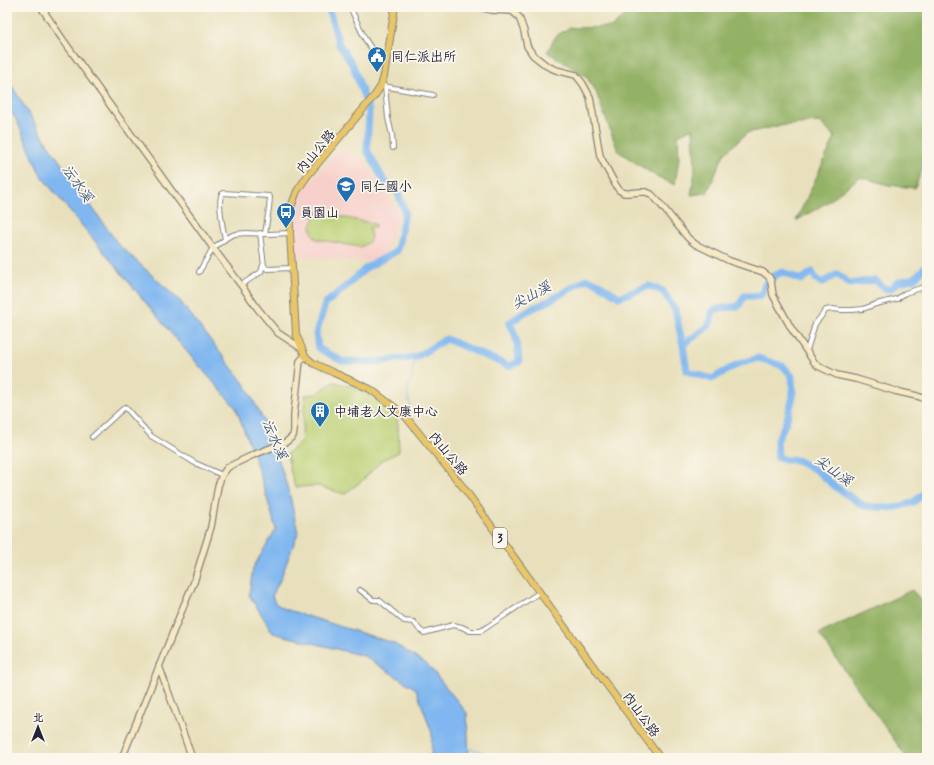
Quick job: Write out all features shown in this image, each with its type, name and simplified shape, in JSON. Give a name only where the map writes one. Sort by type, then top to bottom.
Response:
[{"type":"main road","name":"3","points":[[383,86],[395,7]]},
{"type":"main road","name":"內山公路","points":[[383,86],[308,175],[297,191],[292,207],[290,233],[296,334],[301,348],[305,356],[313,363],[370,389],[398,410],[463,487],[660,758]]},
{"type":"street","points":[[41,7],[60,38],[213,248],[242,285],[258,309],[278,334],[301,348]]},
{"type":"street","points":[[350,7],[365,39],[385,65]]},
{"type":"street","points":[[480,7],[491,10],[513,9],[519,16],[527,46],[533,55],[547,66],[576,75],[590,97],[600,156],[619,190],[629,193],[646,192],[651,194],[688,238],[695,244],[730,261],[763,272],[770,279],[773,295],[792,328],[818,366],[837,375],[917,396],[923,398],[927,402]]},
{"type":"street","points":[[393,148],[392,134],[383,86],[433,95]]},
{"type":"street","points":[[225,239],[221,222],[220,198],[224,193],[270,197],[265,234]]},
{"type":"street","points":[[242,285],[261,272],[263,265],[260,233]]},
{"type":"street","points":[[199,272],[213,248],[225,239],[236,234],[290,233]]},
{"type":"street","points":[[263,265],[267,269],[292,268]]},
{"type":"street","points":[[806,350],[815,324],[826,310],[863,309],[897,299],[905,293],[927,286]]},
{"type":"street","points":[[122,758],[194,582],[211,526],[218,486],[222,475],[228,467],[252,455],[286,442],[293,436],[300,360],[305,356]]},
{"type":"street","points":[[92,436],[125,407],[151,436],[195,463],[222,475]]},
{"type":"street","points":[[360,590],[373,600],[379,600],[404,621],[414,622],[418,629],[424,633],[453,625],[470,631],[481,631],[540,592]]},
{"type":"street","points":[[159,666],[192,758]]},
{"type":"shaded area","name":"同仁國小","points":[[340,147],[365,162],[399,211],[385,258],[372,262],[297,256],[295,227],[296,210],[300,195]]},
{"type":"green space","points":[[647,7],[927,7],[927,155],[915,188],[889,185],[860,177],[826,203],[796,221],[835,137],[819,122],[778,126],[747,133],[724,154],[707,193],[691,195],[695,171],[693,128],[678,135],[679,157],[675,185],[654,175],[618,151],[596,92],[586,76],[547,52],[556,36],[569,28],[612,27],[629,12]]},
{"type":"green space","points":[[313,211],[375,224],[375,228],[369,227],[371,234],[370,240],[360,247],[316,239],[311,228],[312,223],[316,218],[311,216]]},
{"type":"green space","points":[[334,382],[367,393],[396,412],[398,425],[399,452],[382,460],[362,481],[344,494],[318,486],[295,487],[287,454],[301,442],[305,395],[316,394]]},
{"type":"green space","points":[[912,590],[927,607],[927,758],[907,758],[819,634]]},
{"type":"water","points":[[7,78],[49,146],[118,244],[180,301],[246,386],[271,435],[290,496],[298,533],[280,580],[272,596],[275,603],[285,609],[393,643],[428,665],[467,713],[469,758],[431,758],[432,733],[416,689],[364,656],[273,633],[249,595],[253,568],[276,529],[260,474],[236,408],[175,338],[41,176],[17,121],[7,105]]},
{"type":"waterway","name":"尖山溪","points":[[328,7],[339,44],[353,66],[369,111],[367,150],[383,179],[398,193],[405,212],[397,251],[366,268],[325,304],[316,334],[318,348],[342,361],[375,362],[416,357],[446,339],[509,366],[519,362],[518,347],[512,327],[509,323],[527,311],[549,301],[587,279],[599,284],[619,297],[649,286],[663,291],[675,310],[687,371],[712,379],[738,364],[758,358],[783,366],[792,376],[793,397],[786,422],[777,441],[778,457],[786,460],[797,460],[816,470],[837,488],[864,506],[894,508],[912,503],[927,491]]},
{"type":"waterway","points":[[683,345],[706,328],[711,321],[712,312],[716,309],[739,306],[744,296],[758,296],[762,294],[765,284],[776,275],[783,272],[801,280],[812,272],[816,279],[822,283],[837,274],[850,284],[875,280],[885,289],[890,289],[898,282],[915,278],[927,265]]},
{"type":"waterway","points":[[412,411],[407,394],[416,357]]},
{"type":"waterway","points":[[468,748],[498,758]]},
{"type":"place","name":"同仁派出所","points":[[377,73]]},
{"type":"place","name":"同仁國小","points":[[346,203]]},
{"type":"place","name":"員園山","points":[[286,229]]},
{"type":"place","name":"中埔老人文康中心","points":[[320,428]]},
{"type":"water label","name":"沄水溪","points":[[78,183]]},
{"type":"water label","name":"沄水溪","points":[[275,439]]}]
